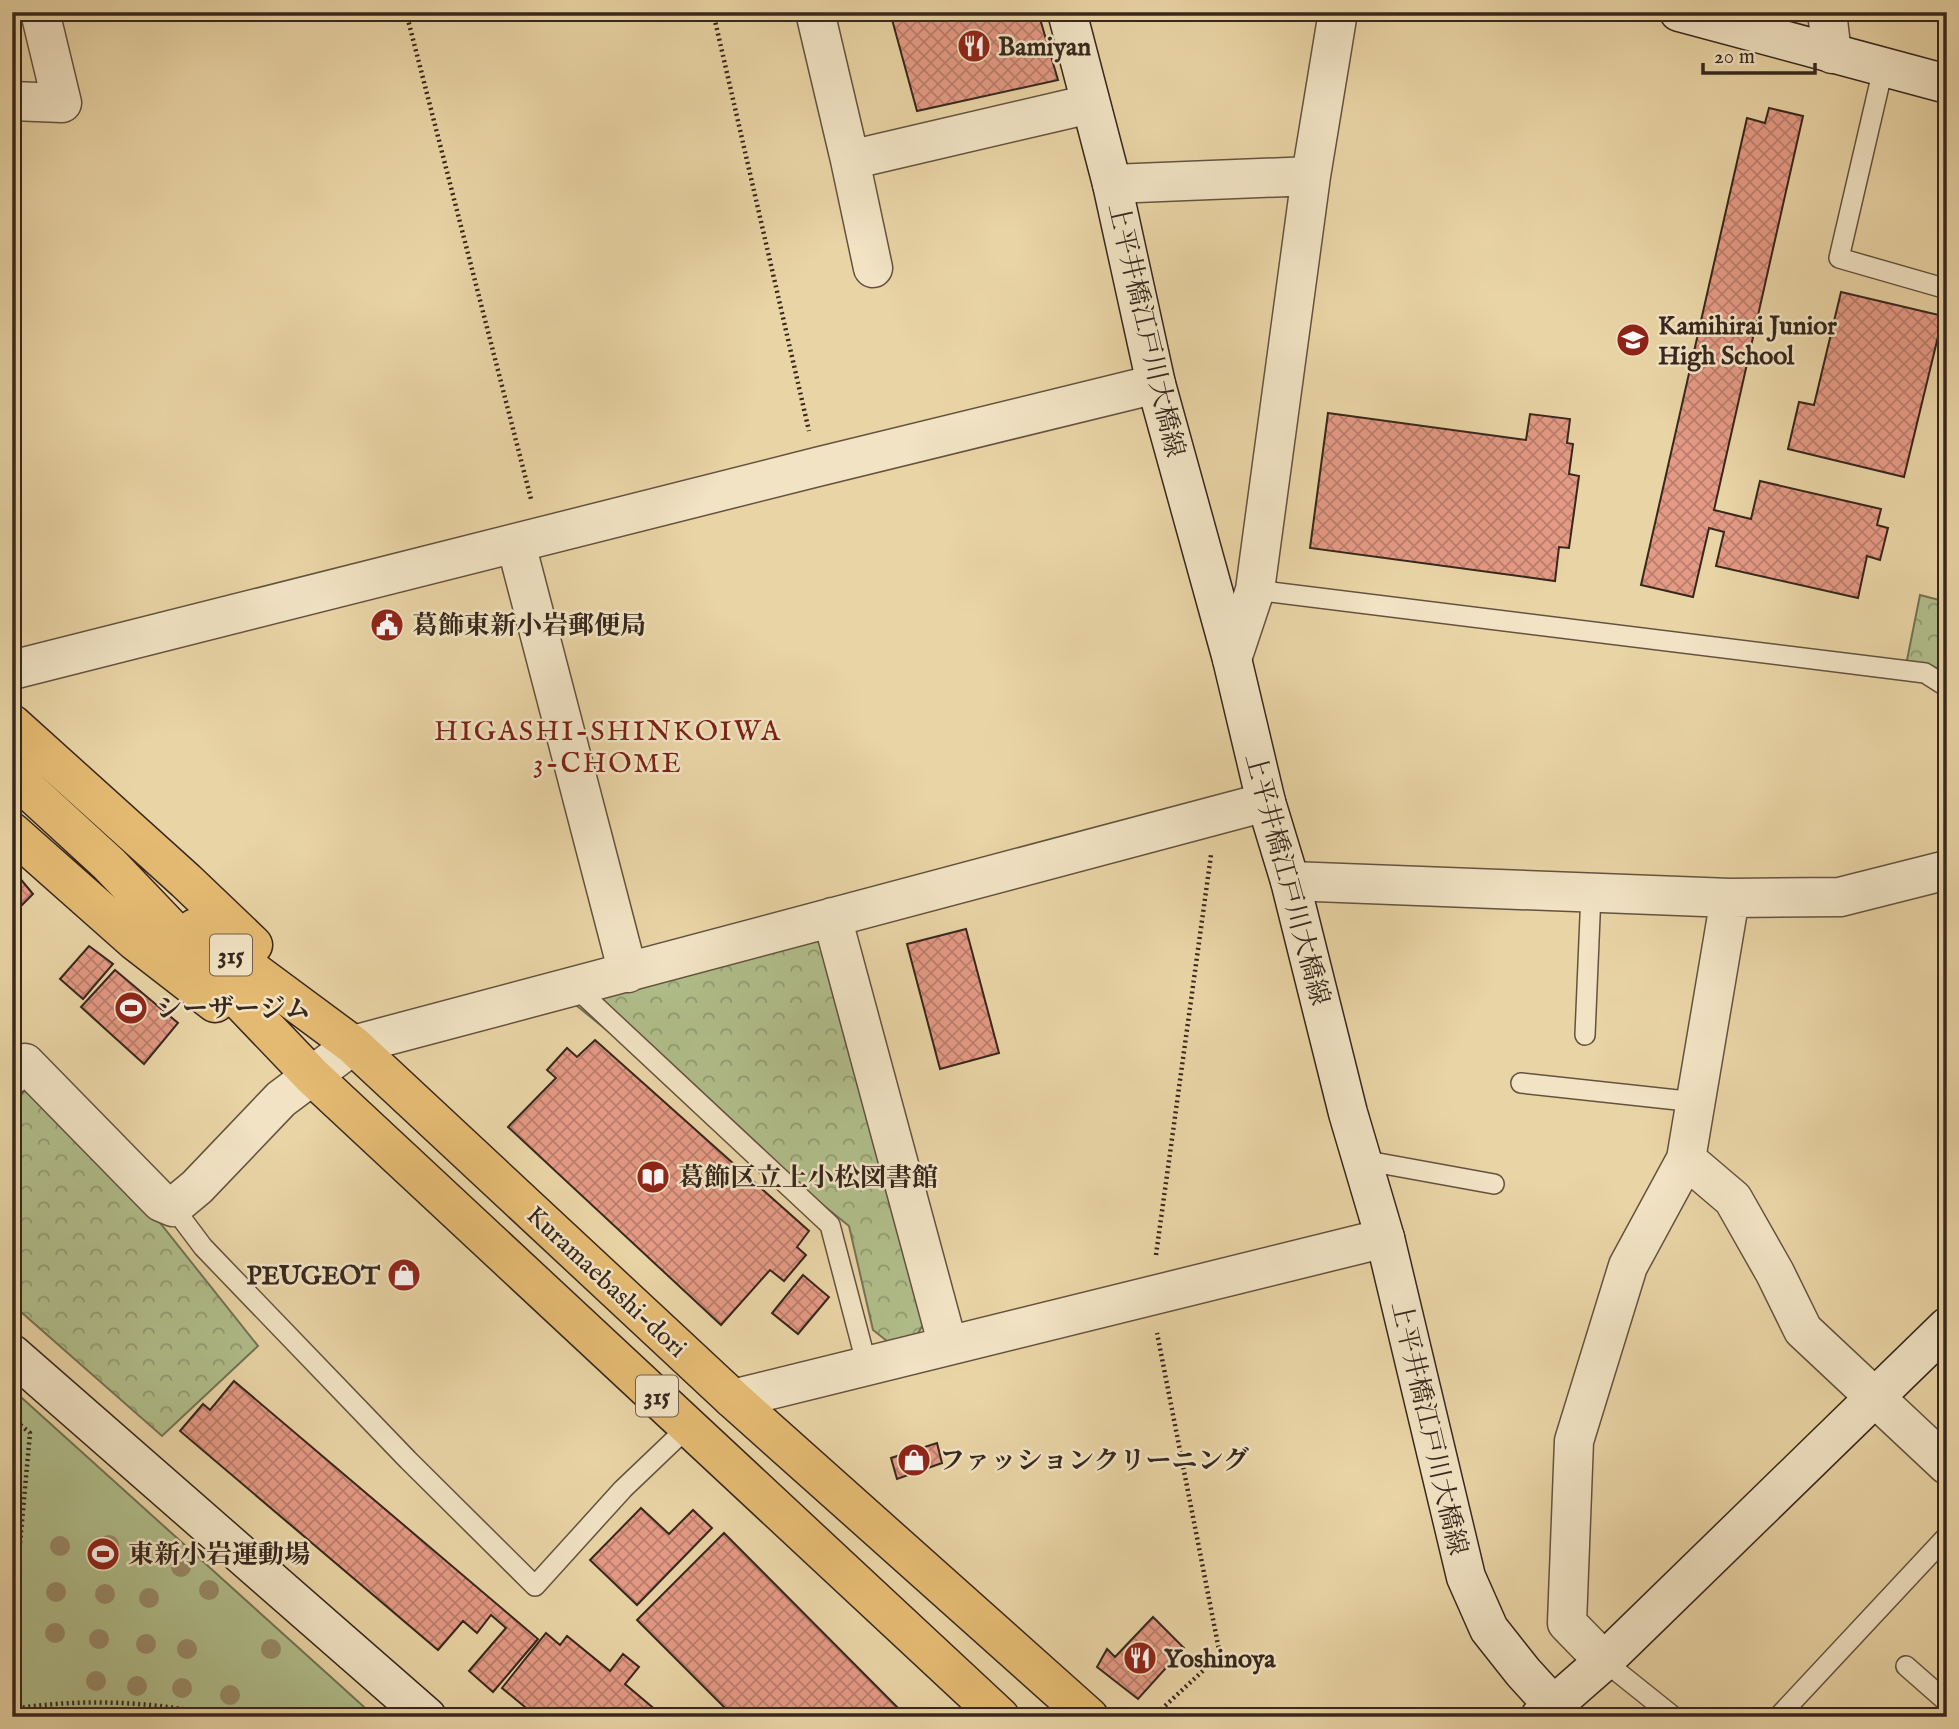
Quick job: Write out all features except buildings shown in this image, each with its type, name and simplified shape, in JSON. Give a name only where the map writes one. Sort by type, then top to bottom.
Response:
[{"type":"main road","points":[[12,724],[186,881],[353,1045]]},
{"type":"main road","name":"Kuramaebashi-dori","points":[[12,775],[109,864],[312,1076],[1000,1717]]},
{"type":"main road","points":[[12,832],[135,941],[312,1076]]},
{"type":"main road","name":"Kuramaebashi-dori","points":[[109,864],[353,1045],[733,1399],[1090,1717]]},
{"type":"street","points":[[12,101],[62,103],[40,12]]},
{"type":"street","points":[[815,12],[873,268]]},
{"type":"street","name":"上平井橋江戸川大橋線","points":[[1067,12],[1112,184],[1156,384],[1232,659],[1266,802],[1290,881],[1348,1114],[1385,1238],[1466,1577],[1489,1629],[1523,1672],[1547,1711]]},
{"type":"street","points":[[1232,659],[1255,590],[1311,176],[1338,12]]},
{"type":"street","points":[[1827,12],[1832,54]]},
{"type":"street","points":[[1685,13],[1947,84]]},
{"type":"street","points":[[850,160],[1090,104]]},
{"type":"street","points":[[1112,184],[1311,176]]},
{"type":"street","points":[[12,670],[1156,384]]},
{"type":"street","points":[[516,544],[628,973]]},
{"type":"street","points":[[12,1075],[25,1063],[161,1202],[173,1207],[197,1187],[281,1099],[353,1045],[1266,802]]},
{"type":"street","points":[[1290,881],[1730,898],[1840,897],[1947,870]]},
{"type":"street","points":[[1604,1661],[1567,1623],[1574,1441],[1628,1266],[1686,1159],[1730,898]]},
{"type":"street","points":[[832,916],[948,1346]]},
{"type":"street","points":[[1686,1159],[1733,1199],[1776,1273],[1803,1330],[1947,1465]]},
{"type":"street","points":[[733,1399],[1385,1238]]},
{"type":"street","points":[[1547,1711],[1604,1661],[1947,1327]]},
{"type":"street","points":[[12,1354],[427,1717]]},
{"type":"lane","points":[[1884,69],[1839,258],[1947,289]]},
{"type":"lane","points":[[1255,590],[1924,673],[1947,687]]},
{"type":"lane","points":[[1585,1035],[1591,893]]},
{"type":"lane","points":[[575,987],[830,1225],[867,1366]]},
{"type":"lane","points":[[1521,1083],[1696,1102]]},
{"type":"lane","points":[[1362,1160],[1494,1184]]},
{"type":"lane","points":[[173,1207],[203,1247],[408,1460],[535,1586],[623,1489],[689,1426]]},
{"type":"lane","points":[[1778,1717],[1947,1536]]},
{"type":"lane","points":[[1604,1661],[1674,1717]]},
{"type":"lane","points":[[1906,1666],[1947,1702]]},
{"type":"path","points":[[405,12],[538,528],[516,544]]},
{"type":"path","points":[[713,12],[817,467]]},
{"type":"path","points":[[12,1418],[30,1433],[15,1599],[12,1602]]},
{"type":"path","points":[[12,1709],[63,1703],[106,1702],[224,1717]]},
{"type":"green space","points":[[1920,595],[1947,602],[1947,679],[1906,665]]},
{"type":"green space","points":[[829,922],[926,1319],[915,1339],[892,1345],[873,1330],[849,1226],[572,1002]]},
{"type":"green space","points":[[27,1088],[145,1204],[258,1346],[162,1436],[12,1304],[12,1104]]},
{"type":"green space","name":"東新小岩運動場","points":[[12,1389],[342,1687],[375,1717],[12,1717]]},
{"type":"place","name":"Bamiyan","points":[[974,46]]},
{"type":"place","name":"Kamihirai Junior High School","points":[[1633,340]]},
{"type":"place","name":"葛飾東新小岩郵便局","points":[[387,625]]},
{"type":"place","name":"シーザージム","points":[[131,1008]]},
{"type":"place","name":"葛飾区立上小松図書館","points":[[653,1177]]},
{"type":"place","name":"PEUGEOT","points":[[404,1275]]},
{"type":"place","name":"ファッションクリーニング","points":[[914,1460]]},
{"type":"place","name":"東新小岩運動場","points":[[103,1554]]},
{"type":"place","name":"Yoshinoya","points":[[1140,1658]]},
{"type":"district","name":"HIGASHI-SHINKOIWA 3-CHOME","points":[[608,746]]}]
